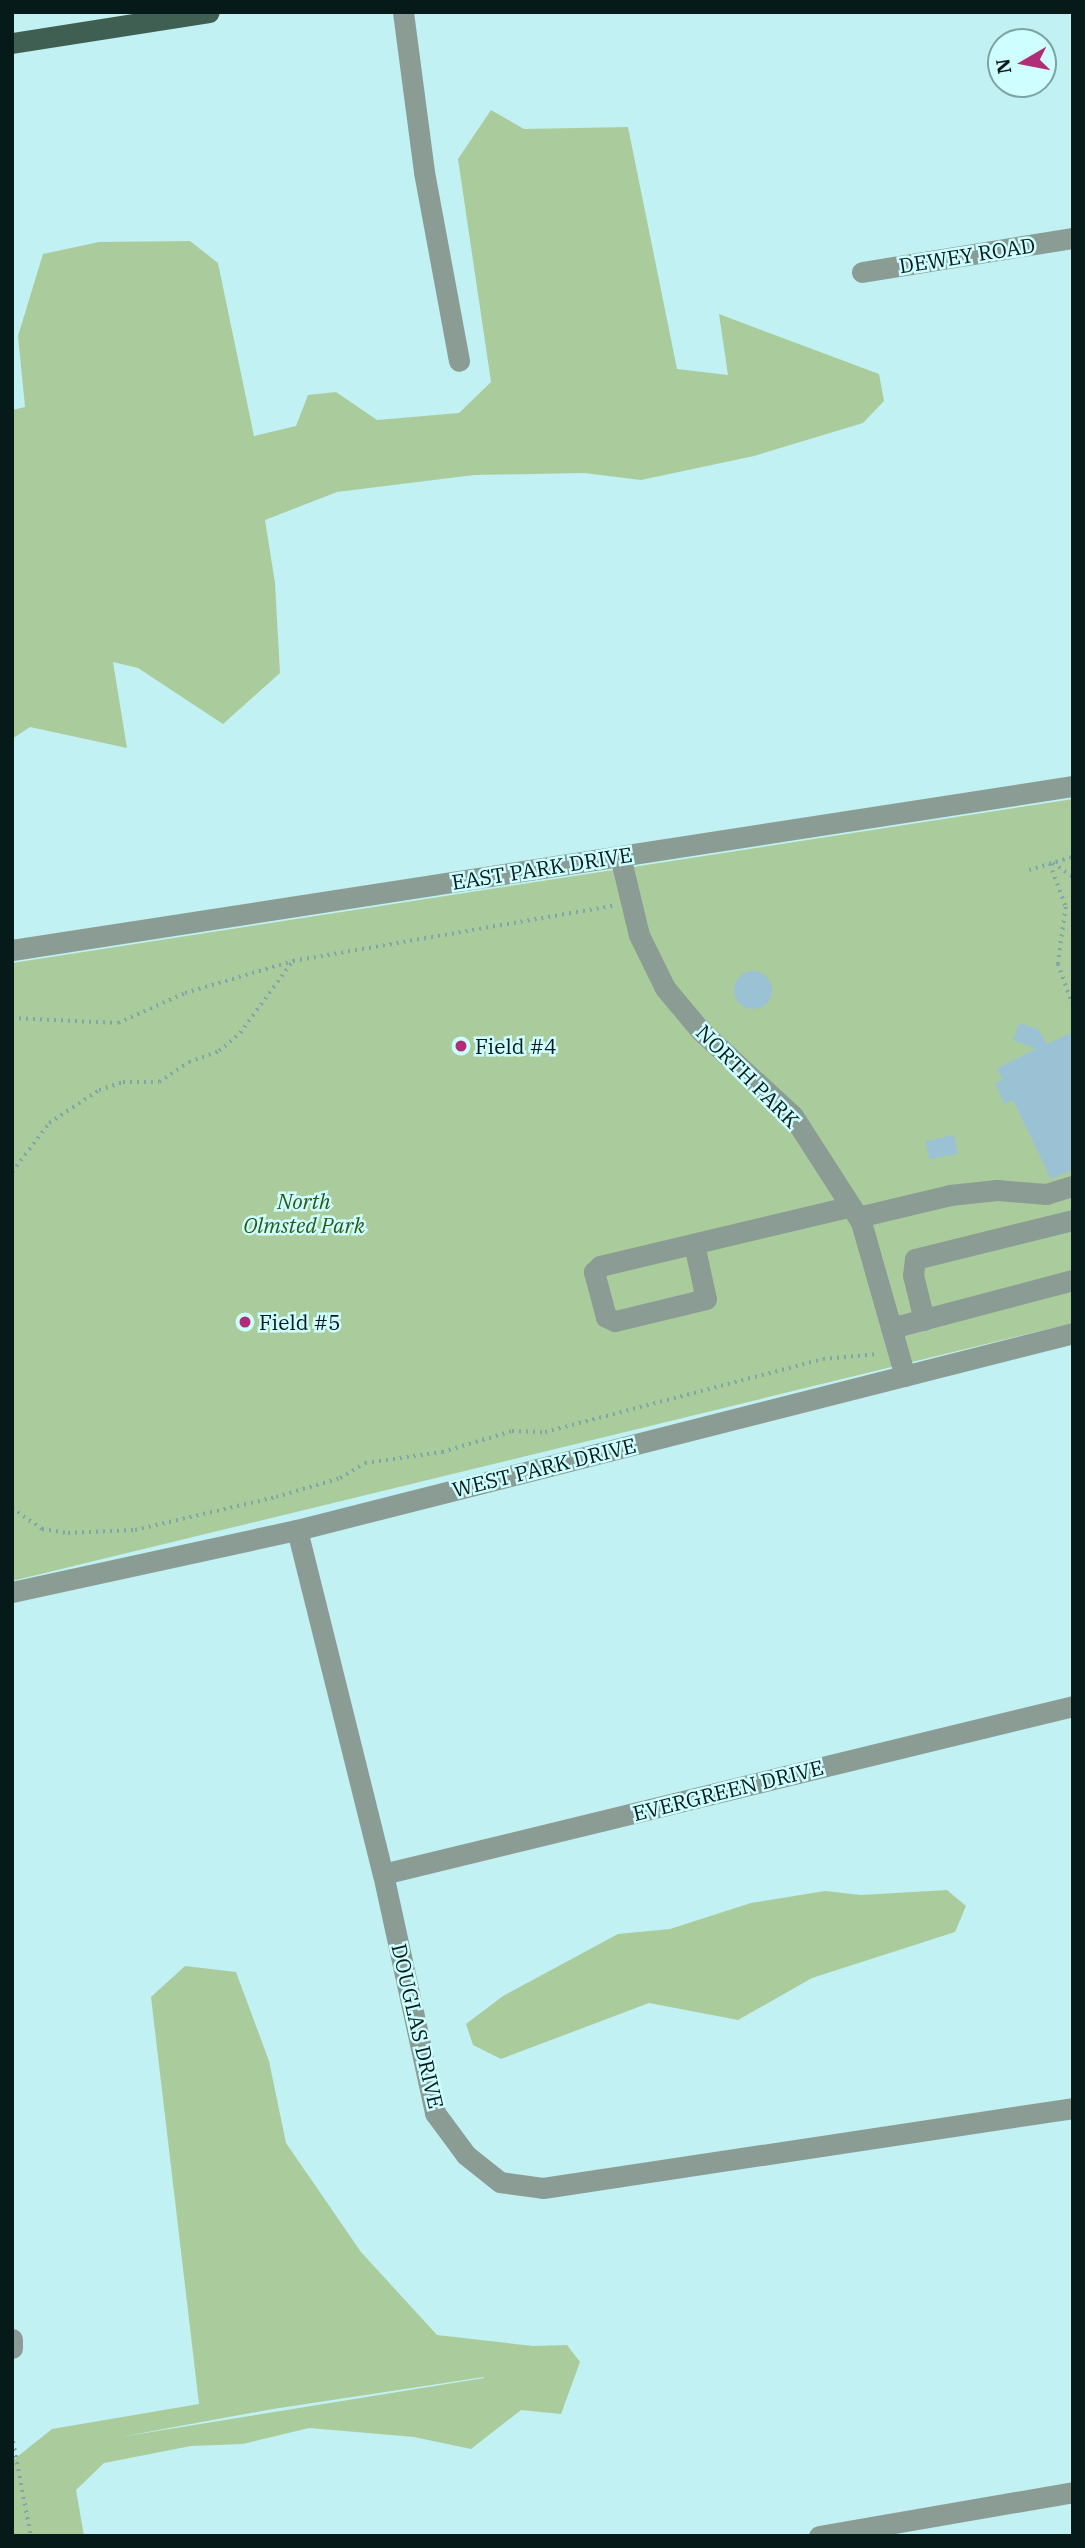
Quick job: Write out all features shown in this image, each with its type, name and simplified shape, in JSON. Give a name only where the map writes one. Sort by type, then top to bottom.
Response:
[{"type":"main road","points":[[12,43],[209,12]]},
{"type":"street","points":[[403,12],[424,172],[459,360]]},
{"type":"street","name":"DEWEY ROAD","points":[[862,272],[1073,238]]},
{"type":"street","name":"EAST PARK DRIVE","points":[[12,950],[1073,786]]},
{"type":"street","name":"NORTH PARK","points":[[620,856],[639,935],[665,988],[701,1031],[793,1116],[854,1212],[905,1376]]},
{"type":"street","points":[[694,1244],[706,1298],[615,1321],[606,1317],[594,1272],[600,1266],[694,1244],[950,1195],[997,1190],[1046,1194],[1072,1191]]},
{"type":"street","points":[[924,1320],[911,1266],[915,1259],[1073,1220]]},
{"type":"street","points":[[891,1328],[1073,1280]]},
{"type":"street","name":"WEST PARK DRIVE","points":[[12,1592],[297,1530],[1073,1332]]},
{"type":"street","name":"DOUGLAS DRIVE","points":[[297,1530],[383,1874],[435,2113],[466,2155],[500,2182],[543,2188],[1073,2108]]},
{"type":"street","name":"EVERGREEN DRIVE","points":[[383,1874],[1073,1706]]},
{"type":"street","points":[[819,2536],[1073,2492]]},
{"type":"path","points":[[1029,870],[1072,857]]},
{"type":"path","points":[[1051,863],[1073,877]]},
{"type":"path","points":[[1051,863],[1066,906],[1058,964],[1073,1005]]},
{"type":"path","points":[[12,1017],[118,1023],[185,993],[293,961],[616,905]]},
{"type":"path","points":[[12,1171],[49,1123],[99,1090],[123,1082],[159,1082],[189,1062],[219,1051],[240,1033],[293,961]]},
{"type":"path","points":[[12,1508],[42,1529],[68,1533],[135,1530],[276,1497],[340,1478],[365,1463],[442,1452],[512,1431],[545,1432],[823,1359],[880,1354]]},
{"type":"path","points":[[12,2435],[31,2536]]},
{"type":"green space","points":[[491,110],[524,129],[628,127],[677,369],[728,375],[719,314],[879,374],[884,401],[863,423],[754,456],[641,480],[584,473],[474,475],[337,492],[265,520],[275,583],[280,673],[223,724],[138,668],[113,662],[127,748],[30,727],[12,739],[12,410],[25,407],[18,336],[43,254],[99,242],[190,241],[218,263],[254,436],[296,426],[308,395],[336,392],[377,420],[459,413],[491,382],[458,159]]},
{"type":"green space","name":"North Olmsted Park","points":[[1073,799],[1073,1323],[12,1581],[12,963]]},
{"type":"green space","points":[[947,1890],[966,1906],[955,1932],[812,1978],[738,2020],[649,2003],[501,2059],[473,2045],[466,2024],[503,1996],[618,1934],[670,1929],[751,1903],[825,1891],[861,1895]]},
{"type":"green space","points":[[185,1966],[236,1972],[269,2061],[286,2143],[361,2252],[437,2335],[533,2346],[567,2345],[580,2362],[561,2414],[521,2410],[471,2449],[414,2437],[309,2428],[243,2444],[191,2446],[104,2463],[76,2490],[84,2536],[12,2536],[12,2461],[52,2429],[199,2404],[151,1997]],"holes":[[[484,2378],[120,2437],[273,2409]]]},
{"type":"building","points":[[753,971],[767,976],[772,990],[767,1004],[753,1009],[739,1004],[734,990],[739,976]]},
{"type":"building","points":[[1019,1023],[1038,1029],[1047,1044],[1073,1032],[1073,1170],[1051,1179],[1013,1100],[1004,1104],[995,1083],[1002,1080],[997,1068],[1036,1049],[1013,1040]]},
{"type":"building","points":[[954,1135],[958,1154],[930,1160],[926,1141]]},
{"type":"place","name":"Field #4","points":[[461,1046]]},
{"type":"place","name":"Field #5","points":[[245,1322]]}]
